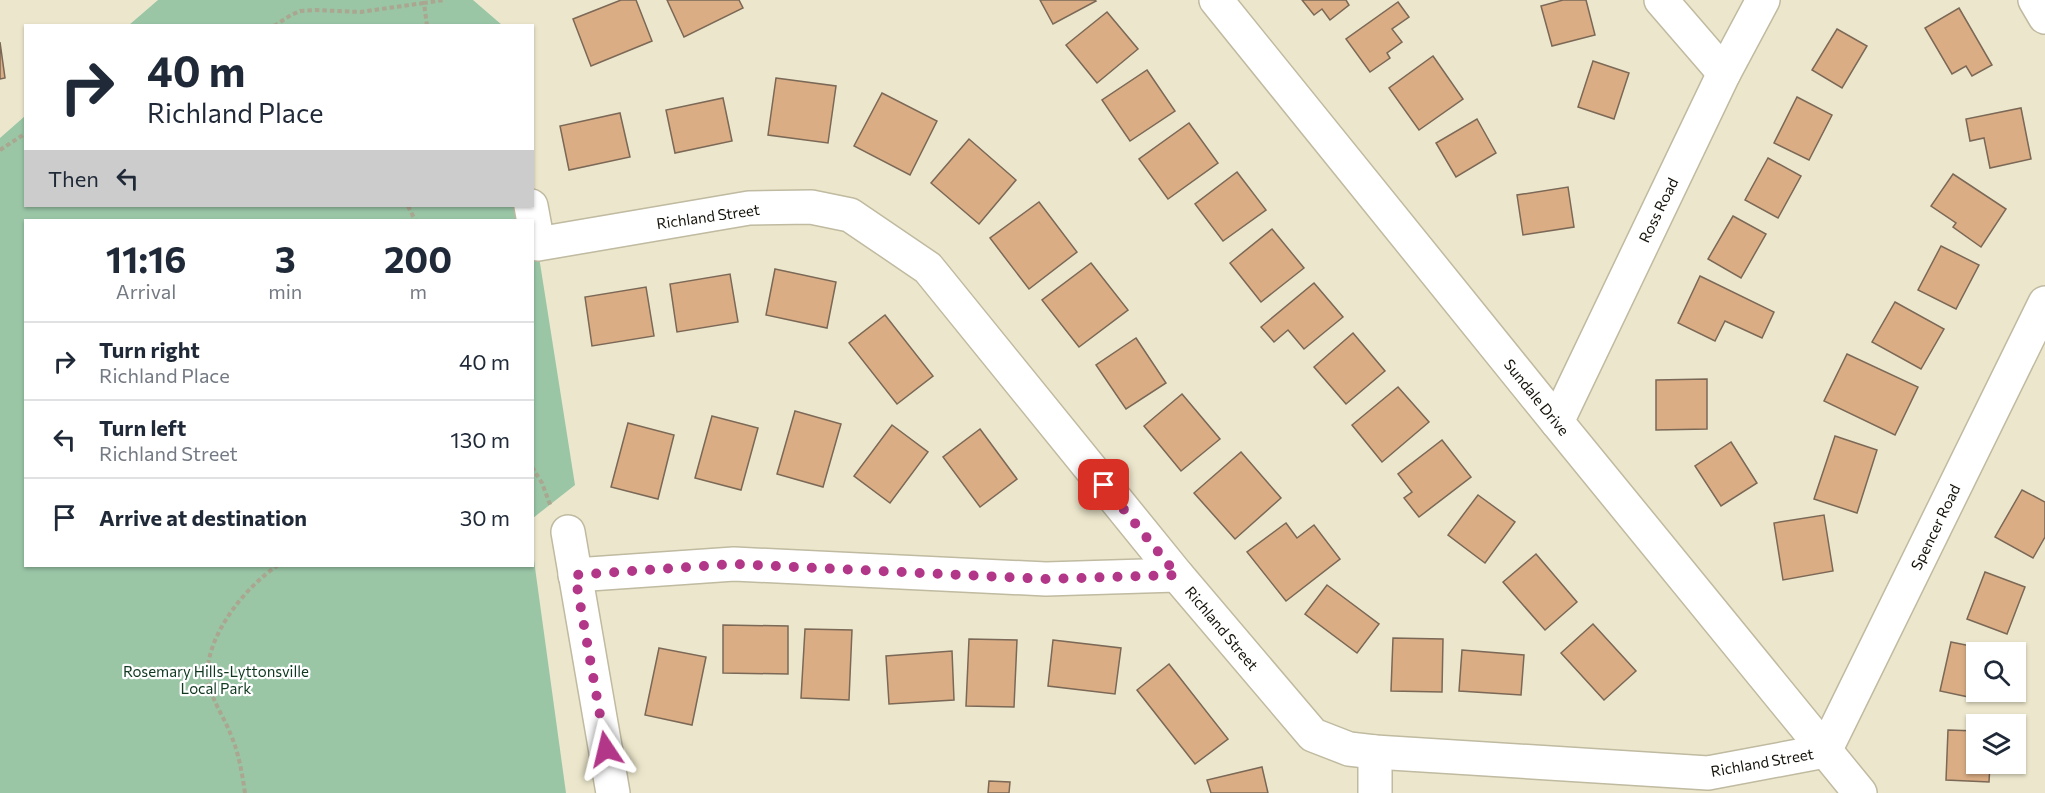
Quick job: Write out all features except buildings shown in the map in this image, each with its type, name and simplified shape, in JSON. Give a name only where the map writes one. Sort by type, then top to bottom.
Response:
[{"type":"street","name":"Sundale Drive","points":[[1216,0],[1860,793]]},
{"type":"street","points":[[1661,0],[1724,73]]},
{"type":"street","name":"Ross Road","points":[[1557,422],[1724,73],[1763,0]]},
{"type":"street","points":[[2035,0],[2045,17]]},
{"type":"street","name":"Richland Street","points":[[534,222],[538,244],[749,208],[811,207],[850,215],[928,268],[1177,575],[1313,735],[1349,749],[1375,752],[1708,772],[1825,751]]},
{"type":"street","name":"Spencer Road","points":[[1825,751],[2045,303]]},
{"type":"street","points":[[568,532],[613,793]]},
{"type":"street","points":[[575,575],[734,564],[1046,579],[1177,575]]},
{"type":"street","points":[[1375,752],[1375,793]]},
{"type":"path","points":[[277,24],[300,11],[360,12],[444,0]]},
{"type":"path","points":[[424,3],[427,24]]},
{"type":"path","points":[[0,150],[24,134]]},
{"type":"path","points":[[534,470],[542,483],[555,516],[568,532]]},
{"type":"path","points":[[245,793],[235,745],[208,682],[208,665],[215,641],[229,616],[249,588],[276,567]]},
{"type":"green space","points":[[158,0],[473,0],[501,24],[130,24]]},
{"type":"green space","name":"Rosemary Hills-Lyttonsville Local Park","points":[[24,117],[24,207],[531,207],[533,219],[24,219],[24,567],[534,567],[534,560],[566,793],[0,793],[0,138]]},
{"type":"green space","name":"Rosemary Hills-Lyttonsville Local Park","points":[[534,225],[575,485],[534,517]]},
{"type":"route","points":[[606,749],[575,575],[734,564],[1046,579],[1177,575],[1104,485]]}]
